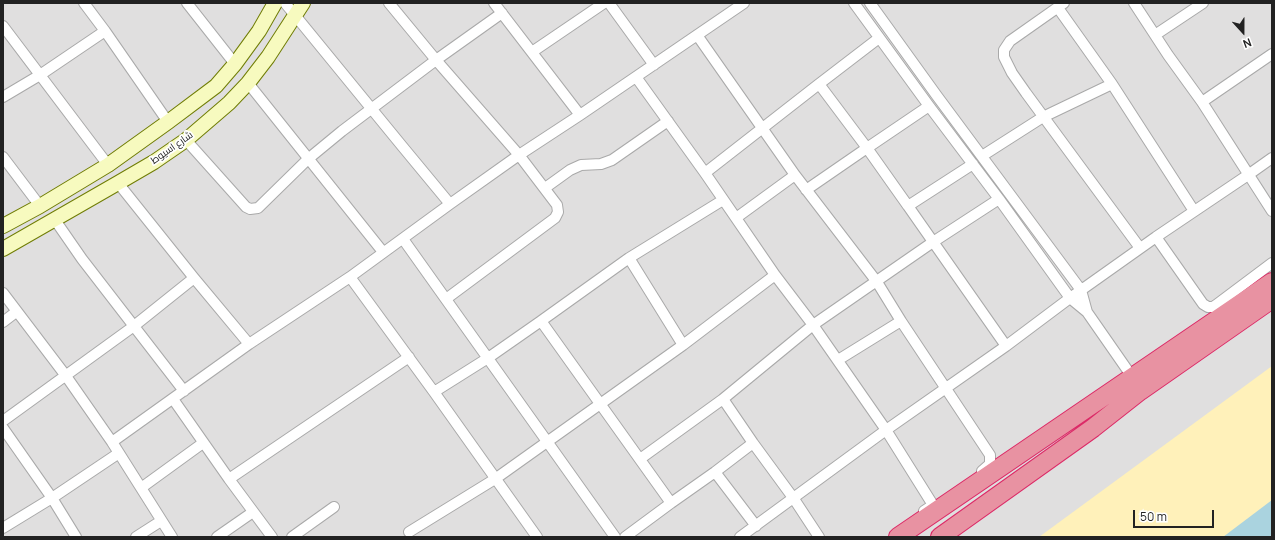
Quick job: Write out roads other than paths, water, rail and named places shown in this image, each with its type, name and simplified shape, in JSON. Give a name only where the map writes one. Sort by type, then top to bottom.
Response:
[{"type":"highway","points":[[940,537],[1093,428],[1136,383],[1272,282]]},
{"type":"highway","points":[[898,537],[1027,450],[1272,300]]},
{"type":"street","points":[[84,3],[168,122]]},
{"type":"street","points":[[187,3],[235,64]]},
{"type":"street","points":[[3,226],[40,206],[108,165],[216,86],[259,32],[275,3]]},
{"type":"street","points":[[285,3],[450,204]]},
{"type":"street","name":"شارع اسيوط","points":[[4,246],[55,220],[154,162],[186,140],[229,103],[248,83],[268,57],[303,3]]},
{"type":"street","points":[[389,3],[436,60],[519,155],[557,205],[558,212],[555,218],[446,299]]},
{"type":"street","points":[[494,3],[580,115]]},
{"type":"street","points":[[532,52],[604,3]]},
{"type":"street","points":[[609,3],[654,65]]},
{"type":"street","points":[[112,442],[250,344],[350,277],[519,155],[744,3]]},
{"type":"street","points":[[854,3],[999,199],[1070,298],[1087,312],[1136,383]]},
{"type":"street","points":[[870,3],[1081,290],[1087,312]]},
{"type":"street","points":[[1134,3],[1202,102],[1272,211]]},
{"type":"street","points":[[1156,35],[1203,3]]},
{"type":"street","points":[[1140,248],[1043,117],[1005,62],[1004,50],[1010,41],[1061,5],[1194,211]]},
{"type":"street","points":[[186,140],[246,207],[256,209],[260,207],[308,159],[436,60],[502,13]]},
{"type":"street","points":[[3,26],[108,165]]},
{"type":"street","points":[[3,97],[40,75],[105,31]]},
{"type":"street","points":[[698,35],[795,175],[877,282],[901,321],[990,455],[990,464],[987,468],[888,537]]},
{"type":"street","points":[[705,173],[879,38]]},
{"type":"street","points":[[1202,102],[1271,58]]},
{"type":"street","points":[[636,77],[705,173],[775,275],[813,324],[838,360],[886,430],[933,505]]},
{"type":"street","points":[[248,83],[383,252]]},
{"type":"street","points":[[819,84],[867,148],[1006,346]]},
{"type":"street","points":[[982,156],[1043,117],[1112,84]]},
{"type":"street","points":[[216,86],[229,103]]},
{"type":"street","points":[[806,190],[929,106]]},
{"type":"street","points":[[544,188],[570,170],[581,165],[601,164],[612,160],[668,121]]},
{"type":"street","points":[[3,157],[40,206]]},
{"type":"street","points":[[740,537],[794,499],[886,430],[1006,346],[1081,290],[1272,158]]},
{"type":"street","points":[[908,206],[973,164]]},
{"type":"street","points":[[736,218],[795,175]]},
{"type":"street","points":[[118,183],[194,278],[250,344]]},
{"type":"street","points":[[640,459],[723,399],[813,324],[999,199]]},
{"type":"street","points":[[434,392],[488,358],[629,258],[723,200]]},
{"type":"street","points":[[55,220],[82,259],[184,391]]},
{"type":"street","points":[[1156,237],[1203,304],[1208,307],[1216,305],[1272,263]]},
{"type":"street","points":[[403,239],[615,537]]},
{"type":"street","points":[[629,258],[683,345]]},
{"type":"street","points":[[409,532],[495,479],[683,345],[775,275]]},
{"type":"street","points":[[350,277],[409,357],[536,537]]},
{"type":"street","points":[[3,421],[134,326],[194,278]]},
{"type":"street","points":[[3,293],[66,376],[112,442],[172,537]]},
{"type":"street","points":[[3,322],[16,312]]},
{"type":"street","points":[[541,321],[671,503]]},
{"type":"street","points":[[838,360],[901,321]]},
{"type":"street","points":[[229,479],[409,357]]},
{"type":"street","points":[[173,399],[252,512],[272,537]]},
{"type":"street","points":[[723,399],[819,537]]},
{"type":"street","points":[[3,428],[52,498],[76,537]]},
{"type":"street","points":[[141,488],[203,443]]},
{"type":"street","points":[[625,537],[716,472],[753,443]]},
{"type":"street","points":[[3,528],[52,498],[119,453]]},
{"type":"street","points":[[716,472],[756,526]]},
{"type":"street","points":[[292,537],[334,507]]},
{"type":"street","points":[[217,537],[252,512]]},
{"type":"street","points":[[136,537],[161,521]]},
{"type":"water","points":[[1272,500],[1272,537],[1223,537]]}]
